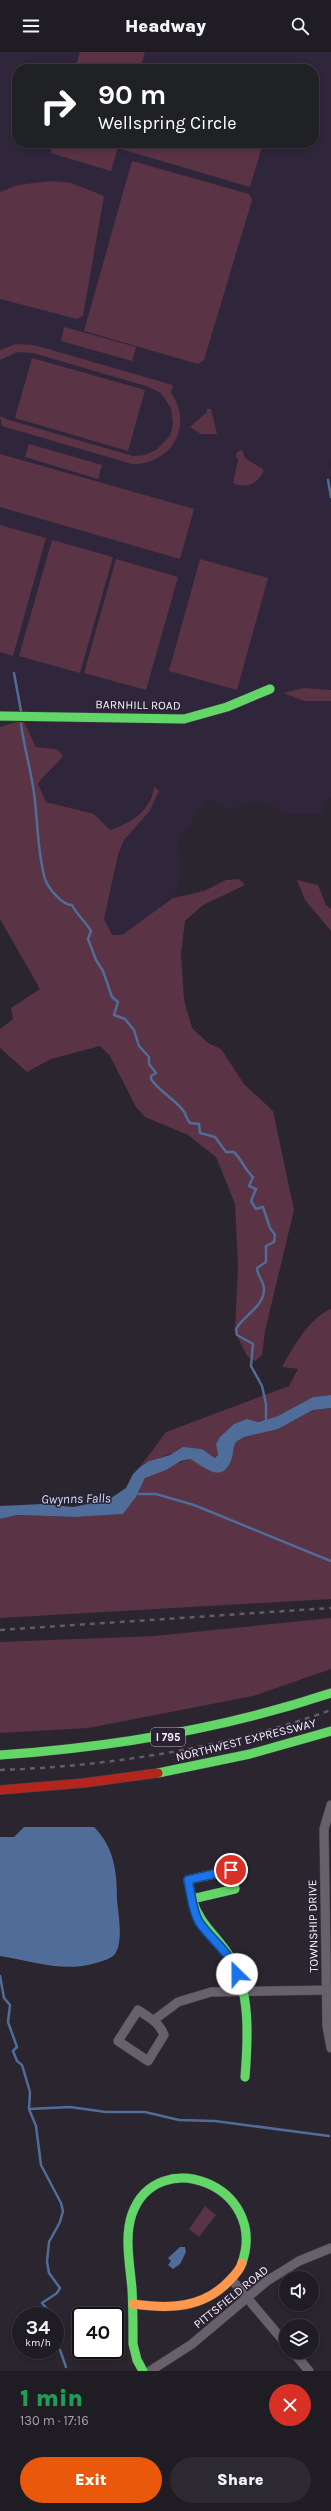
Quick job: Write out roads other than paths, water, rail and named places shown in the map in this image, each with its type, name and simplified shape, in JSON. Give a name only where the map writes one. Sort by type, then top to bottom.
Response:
[{"type":"main road","name":"BARNHILL ROAD","points":[[0,716],[86,716],[166,720],[184,719],[227,707],[270,689]]},
{"type":"main road","name":"NORTHWEST EXPRESSWAY","points":[[0,1755],[111,1746],[178,1735],[270,1713],[331,1693]]},
{"type":"main road","name":"NORTHWEST EXPRESSWAY","points":[[0,1790],[118,1780],[180,1770],[271,1749],[331,1731]]},
{"type":"main road","points":[[192,1899],[235,1889],[231,1870],[188,1880],[192,1899],[199,1922],[234,1964],[240,1991],[247,2040],[246,2077]]},
{"type":"main road","points":[[133,2304],[161,2308],[187,2307],[202,2301],[232,2280],[242,2265],[249,2248],[248,2231],[243,2216],[229,2198],[211,2183],[192,2178],[174,2178],[157,2184],[149,2190],[132,2213],[129,2238],[134,2352],[143,2371]]},
{"type":"street","name":"TOWNSHIP DRIVE","points":[[331,1805],[324,1829],[328,1872],[327,2026],[331,2048]]},
{"type":"street","points":[[154,2020],[168,2008],[188,1998],[211,1992],[328,1990]]},
{"type":"street","points":[[138,2010],[154,2020],[160,2026],[164,2036],[148,2061],[118,2041],[138,2010]]},
{"type":"street","name":"PITTSFIELD ROAD","points":[[150,2371],[192,2344],[246,2298],[283,2271],[331,2248]]},
{"type":"street","points":[[232,2280],[279,2336]]},
{"type":"street","points":[[299,2359],[309,2371]]},
{"type":"water","name":"Gwynns Falls","points":[[331,1395],[331,1408],[313,1410],[278,1429],[244,1437],[236,1442],[230,1463],[226,1469],[221,1472],[216,1473],[211,1471],[190,1459],[181,1461],[166,1470],[145,1478],[136,1497],[123,1514],[76,1517],[17,1515],[0,1519],[0,1506],[43,1504],[73,1507],[108,1500],[126,1488],[133,1474],[149,1461],[170,1455],[183,1447],[202,1449],[215,1458],[218,1455],[216,1444],[220,1437],[234,1424],[247,1419],[258,1422],[265,1420],[278,1416],[313,1397]]},
{"type":"water","points":[[24,1827],[94,1827],[101,1835],[110,1851],[116,1879],[120,1935],[118,1949],[111,1957],[96,1963],[72,1967],[48,1965],[0,1956],[0,1837],[14,1837]]},
{"type":"water","points":[[180,2247],[185,2247],[186,2252],[180,2264],[173,2269],[168,2265],[171,2261],[168,2258]]},
{"type":"waterway","points":[[328,480],[331,497]]},
{"type":"waterway","points":[[14,673],[21,711]]},
{"type":"waterway","points":[[21,724],[34,793],[40,858],[45,879],[52,891],[60,899],[72,905],[91,931],[88,939],[96,960],[103,971],[112,997],[118,1002],[114,1015],[125,1019],[134,1030],[139,1046],[149,1057],[149,1064],[156,1073],[151,1076],[151,1079],[158,1088],[182,1109],[190,1123],[199,1124],[200,1133],[215,1137],[226,1152],[234,1152],[237,1155],[253,1177],[249,1186],[256,1189],[251,1201],[256,1209],[263,1207],[270,1228],[275,1235],[274,1242],[266,1246],[266,1262],[257,1268],[258,1274],[264,1286],[261,1301],[236,1329],[237,1335],[253,1344],[251,1366],[262,1386],[266,1404],[266,1422]]},
{"type":"waterway","points":[[138,1494],[156,1494],[194,1505],[331,1561]]},
{"type":"waterway","points":[[0,1976],[4,1998],[10,2005],[8,2022],[17,2047],[13,2051],[17,2061],[22,2065],[30,2092],[29,2109],[36,2126],[41,2165],[61,2203],[63,2211],[60,2222],[49,2242],[47,2262],[49,2273],[60,2288],[57,2293],[42,2303],[45,2307]]},
{"type":"waterway","points":[[29,2109],[70,2107],[106,2112],[145,2112],[179,2120],[215,2121],[329,2136]]},
{"type":"waterway","points":[[63,2359],[66,2367]]},
{"type":"railway","points":[[0,1630],[331,1608]]},
{"type":"railway","points":[[0,1770],[84,1764],[168,1753],[250,1735],[331,1710]]}]
